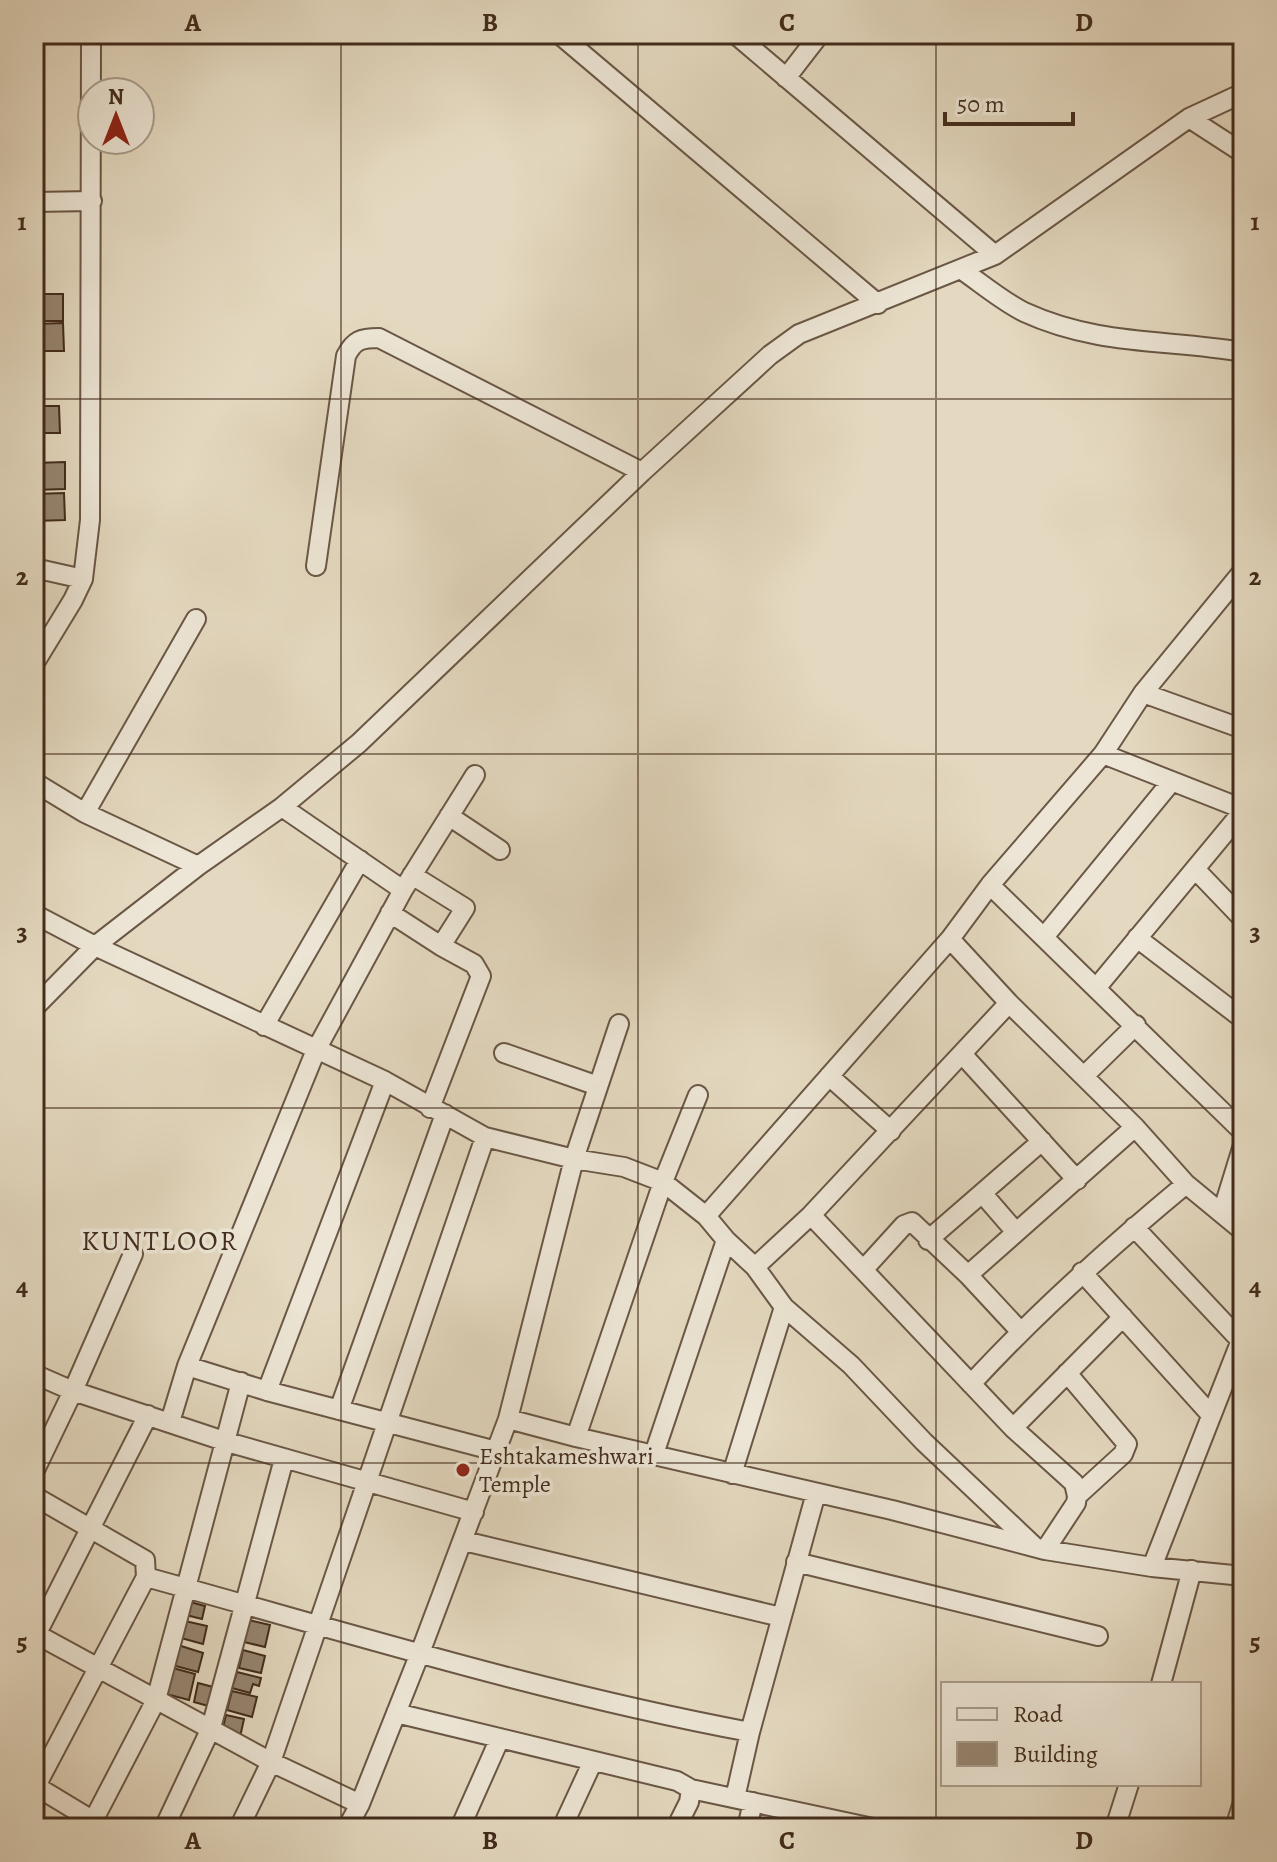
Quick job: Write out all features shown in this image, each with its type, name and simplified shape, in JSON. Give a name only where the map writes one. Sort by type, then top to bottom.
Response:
[{"type":"street","points":[[34,664],[83,579],[90,520],[91,34]]},
{"type":"street","points":[[559,34],[878,304]]},
{"type":"street","points":[[735,34],[995,255]]},
{"type":"street","points":[[786,78],[820,34]]},
{"type":"street","points":[[34,1008],[95,946],[198,866],[282,807],[359,743],[642,472],[770,355],[799,334],[995,255],[1189,118],[1243,93]]},
{"type":"street","points":[[1189,118],[1243,153]]},
{"type":"street","points":[[34,202],[92,201]]},
{"type":"street","points":[[962,270],[1021,311],[1061,326],[1108,339],[1243,352]]},
{"type":"street","points":[[316,566],[346,356],[352,344],[362,338],[379,338],[642,472]]},
{"type":"street","points":[[34,568],[83,579]]},
{"type":"street","points":[[706,1216],[950,939],[990,885],[1103,754],[1143,693],[1243,571]]},
{"type":"street","points":[[85,813],[196,619]]},
{"type":"street","points":[[1143,693],[1243,729]]},
{"type":"street","points":[[1097,987],[1243,810],[1103,754]]},
{"type":"street","points":[[170,1422],[187,1366],[316,1050],[390,913],[475,775]]},
{"type":"street","points":[[1044,937],[1172,781]]},
{"type":"street","points":[[34,782],[85,813],[198,866]]},
{"type":"street","points":[[282,807],[360,860],[465,908],[441,946]]},
{"type":"street","points":[[449,816],[500,850]]},
{"type":"street","points":[[264,1026],[360,860]]},
{"type":"street","points":[[1195,869],[1243,919]]},
{"type":"street","points":[[990,885],[1243,1132]]},
{"type":"street","points":[[339,1410],[481,976],[474,964],[390,913]]},
{"type":"street","points":[[34,914],[95,946],[385,1081],[485,1137],[574,1159],[624,1167],[663,1182],[706,1216],[755,1267],[784,1307],[851,1365],[924,1442],[1039,1548]]},
{"type":"street","points":[[1137,938],[1243,1019]]},
{"type":"street","points":[[950,939],[1009,1003],[1085,1075],[1186,1184],[1243,1231]]},
{"type":"street","points":[[755,1267],[811,1215],[1009,1003]]},
{"type":"street","points":[[347,1828],[360,1804],[420,1653],[508,1419],[574,1159],[619,1024]]},
{"type":"street","points":[[1085,1075],[1136,1025]]},
{"type":"street","points":[[504,1053],[598,1086]]},
{"type":"street","points":[[962,1054],[1077,1180]]},
{"type":"street","points":[[829,1076],[891,1131]]},
{"type":"street","points":[[267,1391],[385,1081]]},
{"type":"street","points":[[576,1437],[663,1182],[698,1095]]},
{"type":"street","points":[[968,1275],[1135,1127]]},
{"type":"street","points":[[239,1828],[271,1762],[485,1137]]},
{"type":"street","points":[[928,1240],[1042,1141]]},
{"type":"street","points":[[1222,1213],[1243,1145]]},
{"type":"street","points":[[971,1384],[1020,1331],[1082,1272],[1186,1184]]},
{"type":"street","points":[[982,1193],[1015,1231]]},
{"type":"street","points":[[811,1215],[1013,1428],[1074,1483],[1076,1503],[1039,1548]]},
{"type":"street","points":[[864,1269],[907,1223],[915,1224],[1020,1331]]},
{"type":"street","points":[[1134,1227],[1242,1338],[1152,1567]]},
{"type":"street","points":[[654,1454],[726,1240]]},
{"type":"street","points":[[34,1472],[133,1254]]},
{"type":"street","points":[[1082,1272],[1211,1415]]},
{"type":"street","points":[[732,1474],[784,1307]]},
{"type":"street","points":[[1013,1428],[1123,1317]]},
{"type":"street","points":[[187,1366],[267,1391],[496,1451]]},
{"type":"street","points":[[1067,1373],[1127,1444],[1123,1454],[1077,1496]]},
{"type":"street","points":[[34,1374],[73,1391],[227,1442],[474,1512]]},
{"type":"street","points":[[34,1496],[145,1560],[146,1577],[35,1786],[99,1825],[156,1700],[241,1382]]},
{"type":"street","points":[[148,1415],[35,1636],[271,1762],[360,1804]]},
{"type":"street","points":[[508,1419],[1039,1548],[1152,1567],[1243,1576]]},
{"type":"street","points":[[164,1828],[211,1728],[284,1459]]},
{"type":"street","points":[[747,1828],[744,1800],[750,1732],[816,1493]]},
{"type":"street","points":[[464,1541],[781,1617]]},
{"type":"street","points":[[796,1562],[1098,1636]]},
{"type":"street","points":[[1162,1682],[1192,1570]]},
{"type":"street","points":[[146,1577],[653,1714],[750,1732]]},
{"type":"street","points":[[396,1713],[677,1781],[691,1789],[744,1800],[808,1821],[873,1828]]},
{"type":"street","points":[[460,1828],[500,1738]]},
{"type":"street","points":[[562,1828],[593,1761]]},
{"type":"street","points":[[1115,1828],[1128,1786]]},
{"type":"street","points":[[676,1828],[689,1802],[691,1789]]},
{"type":"street","points":[[1235,1828],[1243,1802]]},
{"type":"building","points":[[34,294],[63,294],[63,321],[34,321]]},
{"type":"building","points":[[63,323],[64,351],[34,351],[34,324]]},
{"type":"building","points":[[34,406],[59,406],[60,433],[34,433]]},
{"type":"building","points":[[65,462],[65,489],[34,490],[34,463]]},
{"type":"building","points":[[64,493],[65,520],[34,521],[34,494]]},
{"type":"building","points":[[190,1602],[205,1606],[202,1619],[186,1615]]},
{"type":"building","points":[[249,1620],[270,1625],[265,1647],[244,1642]]},
{"type":"building","points":[[185,1621],[207,1626],[203,1644],[181,1638]]},
{"type":"building","points":[[178,1645],[203,1653],[198,1672],[172,1665]]},
{"type":"building","points":[[243,1650],[265,1656],[261,1673],[239,1668]]},
{"type":"building","points":[[173,1668],[195,1674],[189,1700],[166,1694]]},
{"type":"building","points":[[237,1672],[261,1678],[259,1686],[253,1684],[250,1693],[232,1688]]},
{"type":"building","points":[[198,1683],[217,1688],[212,1707],[194,1702]]},
{"type":"building","points":[[232,1691],[257,1697],[252,1717],[227,1710]]},
{"type":"building","points":[[226,1715],[244,1719],[240,1737],[222,1732]]},
{"type":"place","name":"Eshtakameshwari Temple","points":[[463,1470]]},
{"type":"district","name":"KUNTLOOR","points":[[160,1241]]}]
